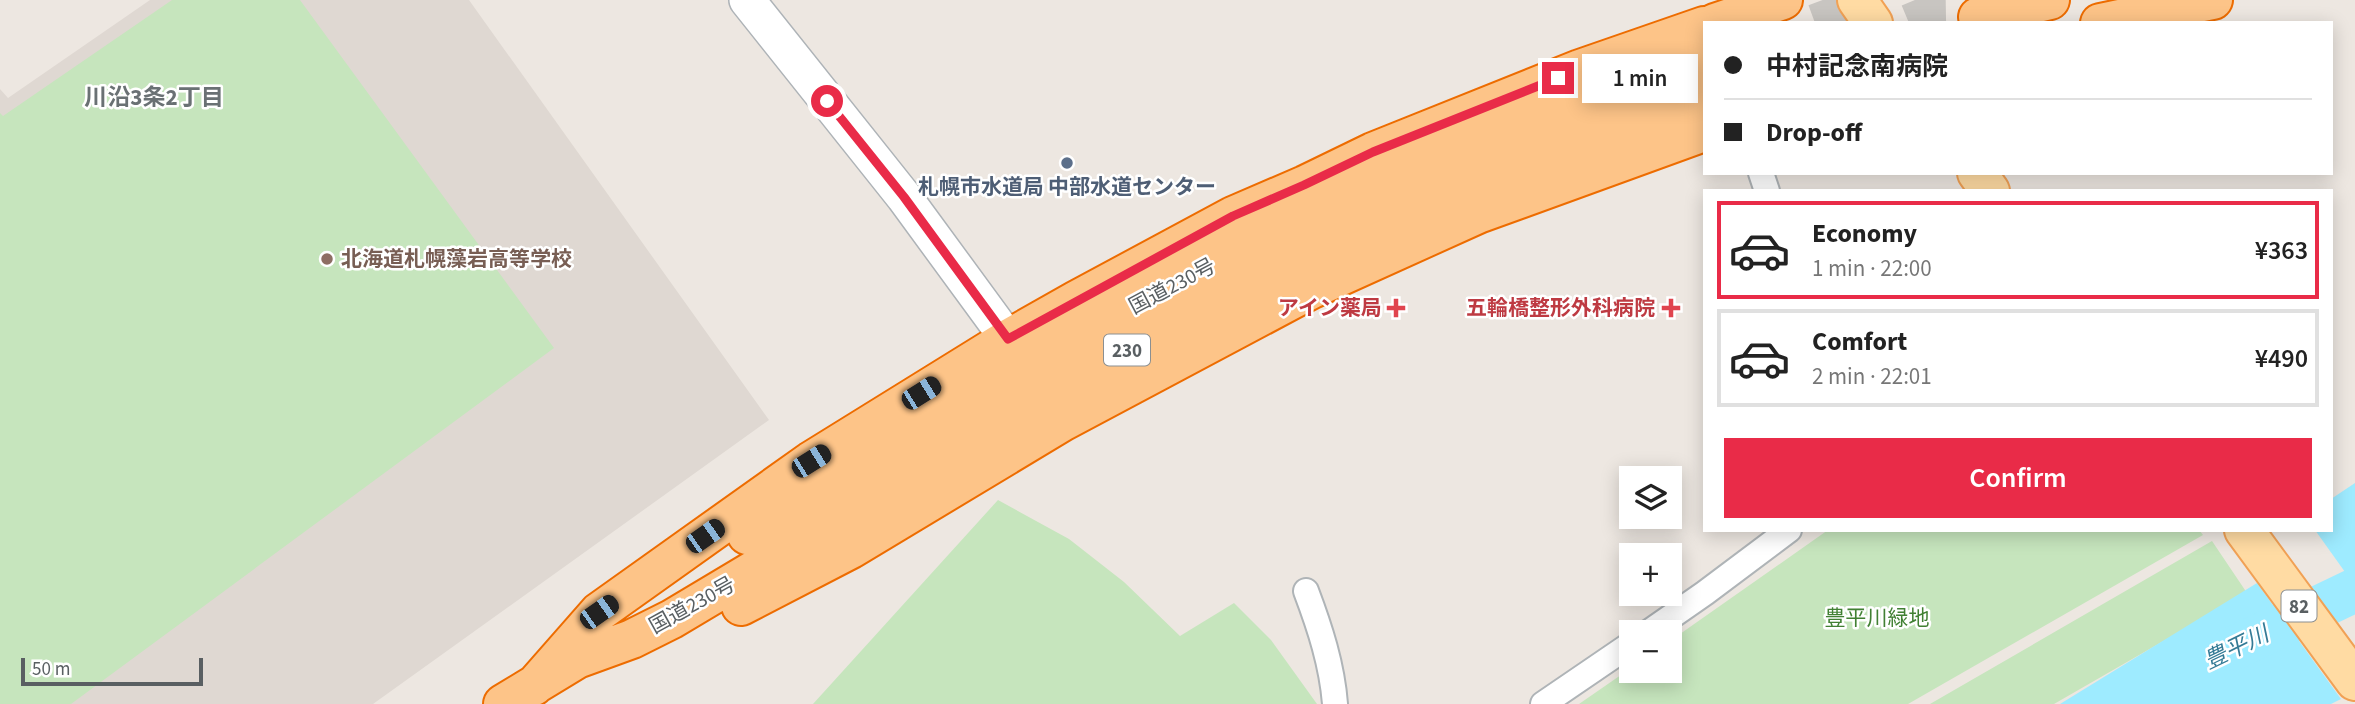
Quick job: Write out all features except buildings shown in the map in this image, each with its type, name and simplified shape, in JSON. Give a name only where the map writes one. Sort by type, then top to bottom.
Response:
[{"type":"highway","points":[[1721,21],[1783,0]]},
{"type":"highway","points":[[1978,17],[2050,0]]},
{"type":"highway","points":[[2111,21],[2213,0]]},
{"type":"highway","points":[[519,695],[599,612],[811,461],[1008,339],[1233,216],[1373,152],[1580,69],[1703,26]]},
{"type":"highway","name":"国道230号","points":[[577,659],[600,629],[656,592],[964,402],[1151,296],[1244,248],[1530,123],[1703,61]]},
{"type":"highway","name":"国道230号","points":[[519,695],[577,659],[632,639],[672,619],[1089,370],[1239,291],[1408,212],[1583,141],[1703,98]]},
{"type":"highway","points":[[519,695],[629,661],[851,550],[1062,422],[1312,289],[1478,214],[1703,132]]},
{"type":"main road","points":[[1857,0],[1872,21]]},
{"type":"main road","name":"82","points":[[2245,532],[2355,681]]},
{"type":"street","points":[[747,0],[904,197],[1008,339]]},
{"type":"street","points":[[1666,620],[1786,532]]},
{"type":"street","points":[[1306,591],[1322,632],[1334,686],[1335,704]]},
{"type":"street","points":[[1543,704],[1619,652]]},
{"type":"shaded area","name":"北海道札幌藻岩高等学校","points":[[150,0],[469,0],[769,420],[373,704],[0,704],[0,89],[8,98]]},
{"type":"green space","name":"北海道札幌藻岩高等学校","points":[[172,0],[300,0],[554,348],[71,704],[0,704],[0,113],[3,116]]},
{"type":"green space","points":[[998,500],[1069,539],[1124,582],[1180,636],[1234,603],[1271,640],[1317,704],[813,704]]},
{"type":"green space","name":"豊平川緑地","points":[[1825,532],[2201,532],[2203,535],[1908,704],[1579,704],[1619,676],[1619,683],[1682,683],[1682,633]]},
{"type":"green space","points":[[2212,541],[2247,593],[2054,704],[1930,704]]},
{"type":"water","points":[[2355,483],[2355,586],[2316,532],[2333,532],[2333,498]]},
{"type":"water","points":[[2257,583],[2341,699],[2331,704],[2060,704]]},
{"type":"waterway","name":"豊平川","points":[[2232,649],[2355,590]]},
{"type":"tunnel","points":[[1820,21],[1878,0]]},
{"type":"tunnel","points":[[1914,21],[1921,18],[1978,17]]},
{"type":"place","name":"札幌市水道局 中部水道センター","points":[[1067,163]]},
{"type":"place","name":"北海道札幌藻岩高等学校","points":[[327,259]]},
{"type":"place","name":"アイン薬局","points":[[1396,308]]},
{"type":"place","name":"五輪橋整形外科病院","points":[[1671,308]]},
{"type":"district","name":"川沿3条2丁目","points":[[154,97]]},
{"type":"route","points":[[827,101],[904,197],[1008,339],[1233,216],[1373,152],[1558,78]]}]
